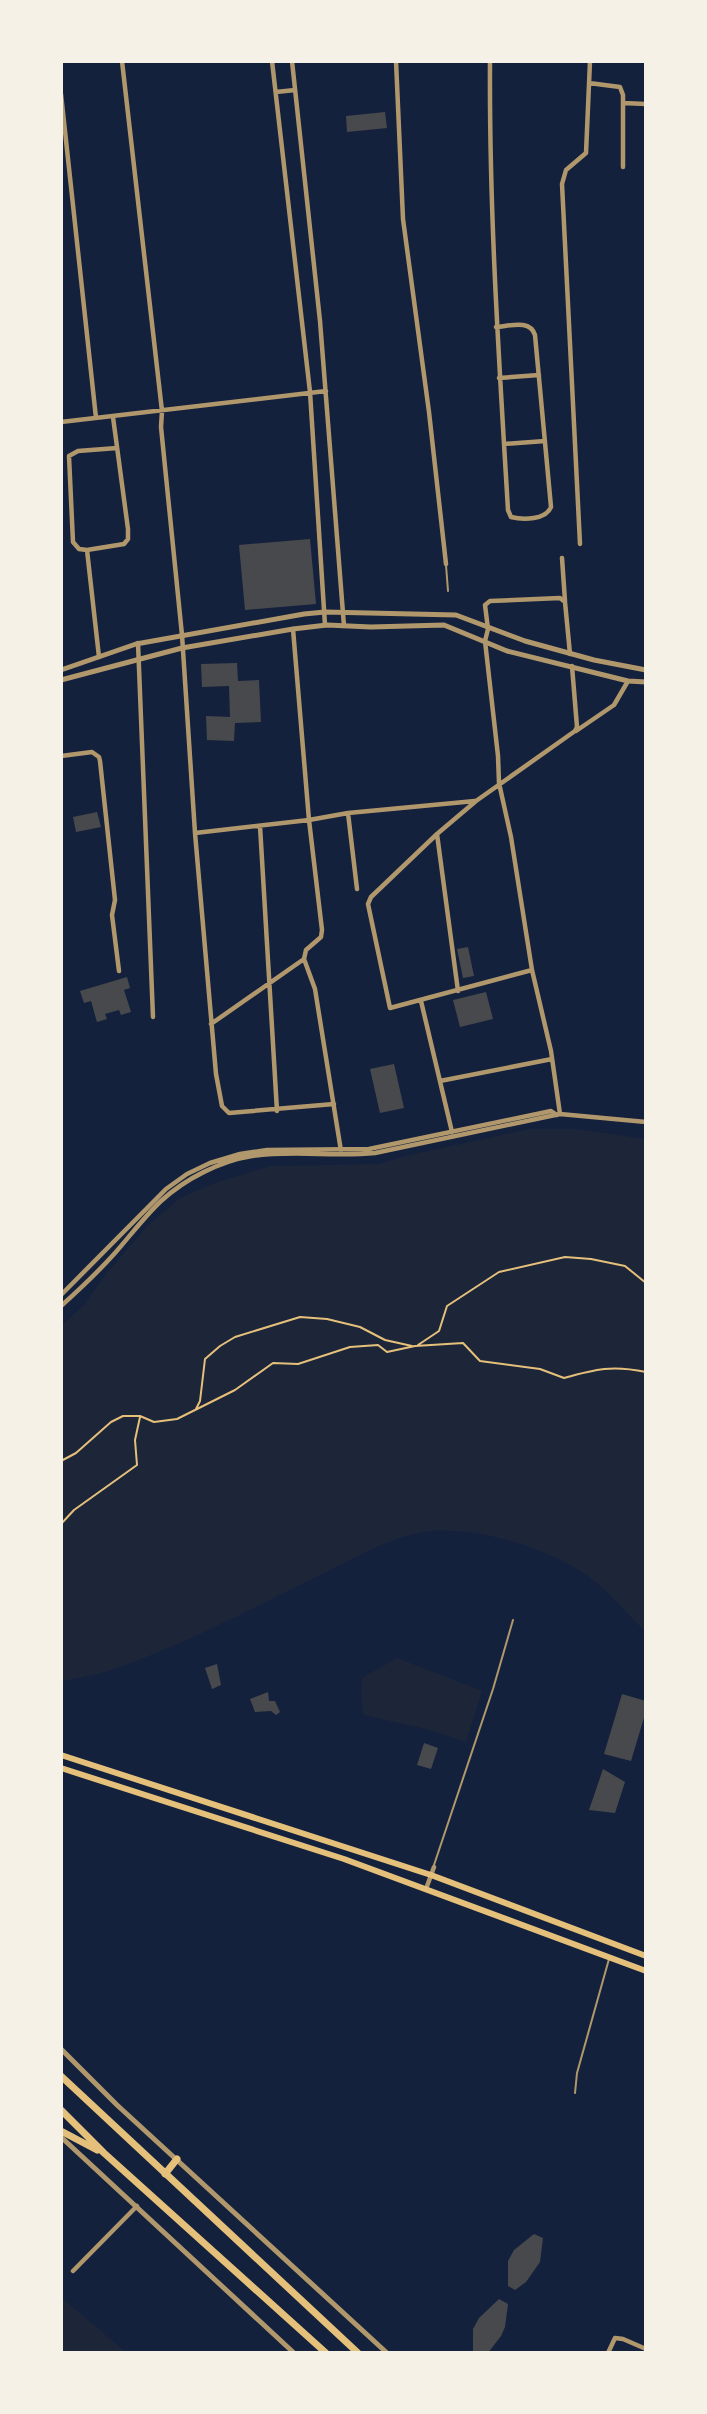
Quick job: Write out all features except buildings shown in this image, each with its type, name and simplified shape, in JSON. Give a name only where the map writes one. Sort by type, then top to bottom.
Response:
[{"type":"highway","points":[[61,2076],[358,2353]]},
{"type":"highway","points":[[61,2109],[104,2153],[326,2353]]},
{"type":"highway","points":[[61,2131],[104,2153]]},
{"type":"highway","points":[[165,2174],[177,2160]]},
{"type":"main road","points":[[61,1755],[431,1875],[646,1956]]},
{"type":"main road","points":[[61,1768],[331,1855],[646,1971]]},
{"type":"street","points":[[121,61],[162,411],[161,427],[182,635],[211,1024],[222,1106],[229,1113],[277,1111],[334,1104]]},
{"type":"street","points":[[272,61],[310,392],[325,625]]},
{"type":"street","points":[[292,61],[326,391],[344,626]]},
{"type":"street","points":[[396,61],[403,219],[446,564]]},
{"type":"street","points":[[490,61],[489,173],[496,327],[508,510],[511,517],[517,518],[545,516],[550,513],[551,507],[533,328],[528,325],[496,327]]},
{"type":"street","points":[[580,544],[562,184],[566,170],[586,153],[590,61]]},
{"type":"street","points":[[589,83],[620,87],[623,103],[623,167]]},
{"type":"street","points":[[276,92],[295,90]]},
{"type":"street","points":[[61,94],[96,418]]},
{"type":"street","points":[[623,103],[646,104]]},
{"type":"street","points":[[499,379],[539,375]]},
{"type":"street","points":[[61,422],[326,391]]},
{"type":"street","points":[[113,417],[128,529],[128,539],[124,544],[79,550],[73,542],[69,456],[78,451],[117,448]]},
{"type":"street","points":[[504,444],[545,441]]},
{"type":"street","points":[[87,550],[99,657]]},
{"type":"street","points":[[562,558],[569,653]]},
{"type":"street","points":[[559,1115],[552,1059],[532,970],[511,837],[499,783],[485,641],[488,629],[485,605],[490,601],[560,598],[565,602]]},
{"type":"street","points":[[61,669],[138,643],[304,614],[343,612],[456,615],[488,629],[569,653],[646,670]]},
{"type":"street","points":[[414,614],[421,625]]},
{"type":"street","points":[[61,680],[182,648],[293,629],[325,625],[444,625],[507,651],[628,681],[646,682]]},
{"type":"street","points":[[293,629],[309,820],[323,930],[321,937],[306,950],[304,959],[315,989],[341,1151]]},
{"type":"street","points":[[138,643],[153,1017]]},
{"type":"street","points":[[572,666],[577,727],[575,732]]},
{"type":"street","points":[[532,970],[390,1008],[368,904],[371,897],[437,834],[476,801],[614,705],[628,681]]},
{"type":"street","points":[[61,756],[92,752],[99,757],[119,974]]},
{"type":"street","points":[[195,834],[348,813],[476,801]]},
{"type":"street","points":[[348,813],[357,889]]},
{"type":"street","points":[[260,826],[277,1111]]},
{"type":"street","points":[[437,834],[458,990]]},
{"type":"street","points":[[211,1024],[304,959]]},
{"type":"street","points":[[421,1001],[452,1132]]},
{"type":"street","points":[[440,1081],[552,1059]]},
{"type":"street","points":[[61,1295],[166,1189],[187,1174],[210,1163],[257,1151],[369,1149],[551,1111],[559,1115]]},
{"type":"street","points":[[61,1306],[92,1278],[159,1202],[216,1167],[251,1156],[348,1156],[375,1153],[559,1115],[646,1122]]},
{"type":"street","points":[[426,1889],[434,1867]]},
{"type":"street","points":[[61,2049],[117,2105],[387,2353]]},
{"type":"street","points":[[61,2137],[293,2353]]},
{"type":"street","points":[[74,2271],[138,2206]]},
{"type":"street","points":[[608,2353],[615,2338],[646,2349]]},
{"type":"lane","points":[[446,564],[449,591]]},
{"type":"lane","points":[[434,1867],[513,1620]]},
{"type":"lane","points":[[575,2093],[577,2073],[610,1957]]},
{"type":"path","points":[[195,1410],[200,1401],[205,1359],[235,1337],[264,1327],[300,1317],[327,1319],[360,1327],[385,1340],[415,1346],[439,1331],[447,1306],[499,1272],[565,1257],[625,1266],[646,1283]]},
{"type":"path","points":[[61,1461],[76,1452],[111,1422],[123,1416],[140,1416],[154,1422],[177,1419],[235,1390],[273,1363],[298,1364],[359,1345],[378,1345],[387,1352],[415,1346],[463,1343],[480,1361],[540,1370],[564,1378],[600,1368],[646,1372]]},
{"type":"path","points":[[61,1524],[74,1510],[137,1465],[135,1440],[140,1416]]},
{"type":"shaded area","points":[[530,1129],[576,1129],[646,1139],[646,1632],[589,1577],[551,1556],[504,1539],[456,1531],[433,1531],[413,1534],[375,1548],[161,1651],[102,1673],[61,1681],[61,1326],[84,1305],[106,1274],[149,1224],[179,1199],[209,1185],[270,1166],[379,1164]]},
{"type":"shaded area","points":[[397,1658],[482,1691],[466,1742],[430,1730],[364,1715],[362,1678]]},
{"type":"shaded area","points":[[61,2297],[127,2353],[61,2353]]}]
